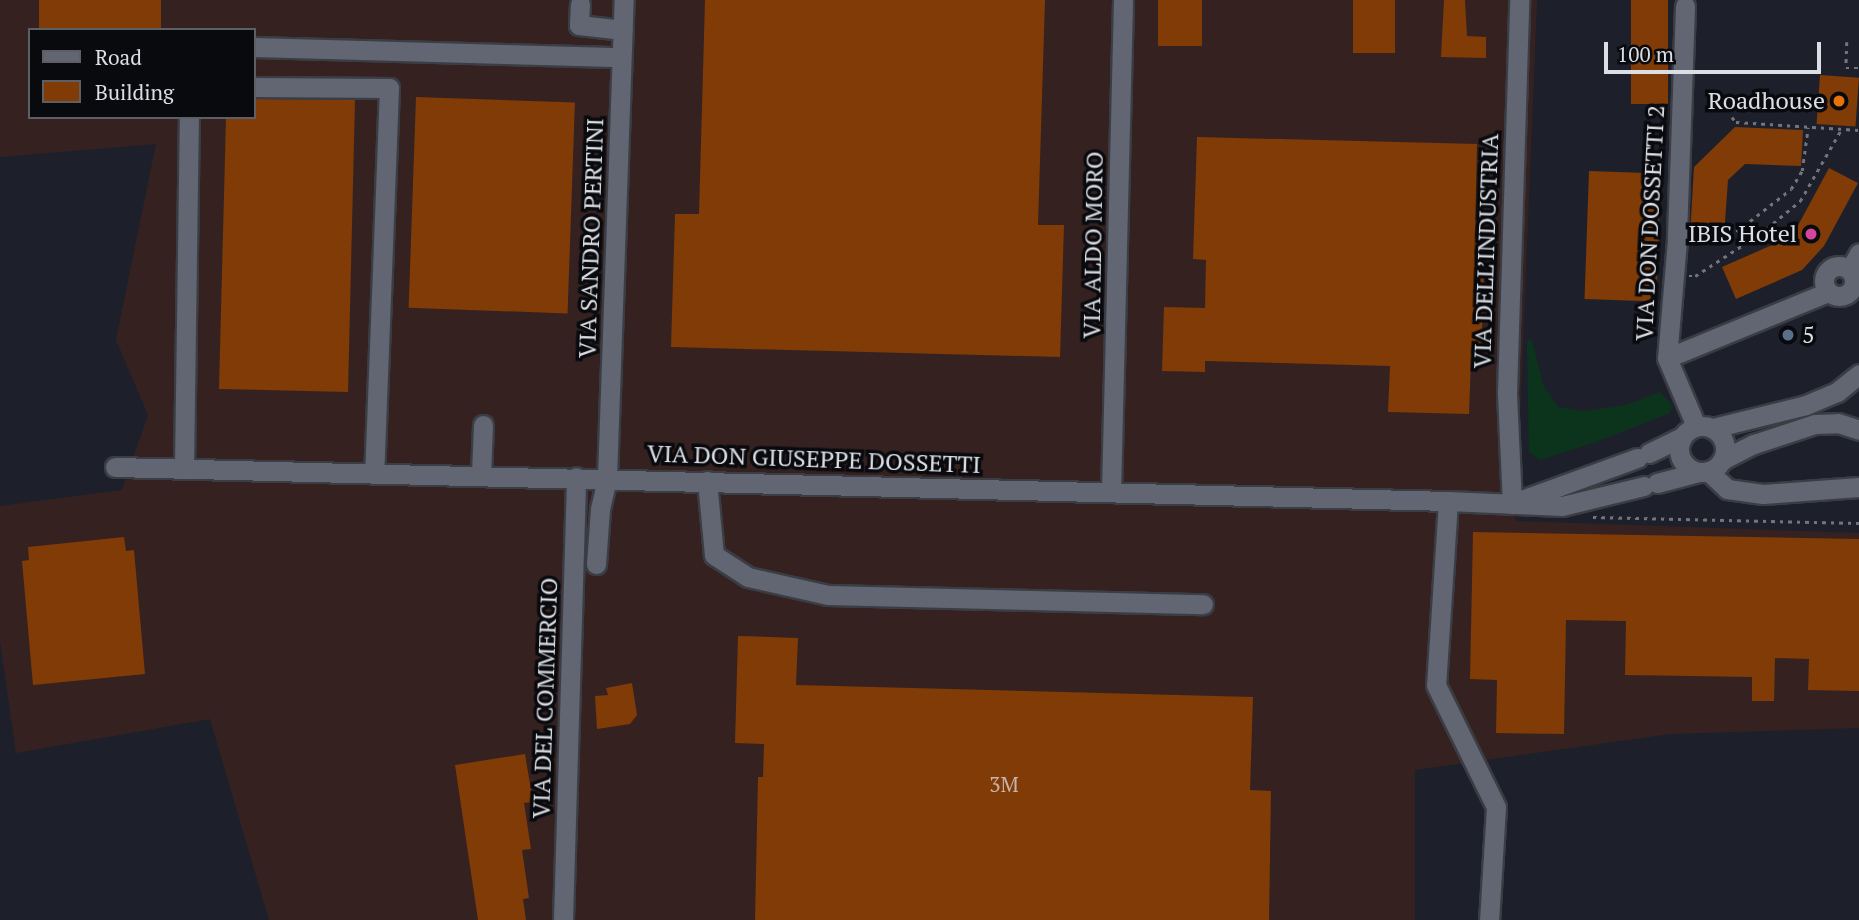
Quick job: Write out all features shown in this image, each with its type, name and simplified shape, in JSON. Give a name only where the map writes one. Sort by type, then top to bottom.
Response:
[{"type":"street","name":"VIA SANDRO PERTINI","points":[[596,564],[600,509],[607,478],[624,0]]},
{"type":"street","name":"VIA ALDO MORO","points":[[1111,492],[1123,0]]},
{"type":"street","name":"VIA DELL’INDUSTRIA","points":[[1512,503],[1507,392],[1519,0]]},
{"type":"street","points":[[580,4],[579,25],[623,30]]},
{"type":"street","name":"VIA DON DOSSETTI 2","points":[[1685,6],[1677,240],[1667,358],[1697,430]]},
{"type":"street","points":[[256,47],[621,57]]},
{"type":"street","points":[[256,87],[389,88],[374,473]]},
{"type":"street","points":[[184,468],[189,119]]},
{"type":"street","name":"VIA DON DOSSETTI 2","points":[[1667,358],[1828,292],[1838,296],[1850,291],[1854,280],[1850,270],[1859,253]]},
{"type":"street","name":"VIA DON GIUSEPPE DOSSETTI","points":[[1512,503],[1643,455],[1697,430],[1806,405],[1837,392],[1859,374]]},
{"type":"street","name":"VIA DON GIUSEPPE DOSSETTI","points":[[115,467],[1448,500],[1562,506],[1710,468],[1754,444],[1815,424],[1838,423],[1859,430]]},
{"type":"street","points":[[481,475],[483,425]]},
{"type":"street","points":[[1697,430],[1725,446],[1710,468],[1692,470],[1681,459],[1697,430]]},
{"type":"street","points":[[1710,468],[1727,489],[1763,494],[1859,487]]},
{"type":"street","name":"VIA DEL COMMERCIO","points":[[563,920],[576,477]]},
{"type":"street","points":[[707,481],[714,555],[748,577],[828,595],[1203,604]]},
{"type":"street","points":[[1448,500],[1436,685],[1496,807],[1489,920]]},
{"type":"path","points":[[1847,42],[1846,68],[1859,68]]},
{"type":"path","points":[[1732,117],[1736,122],[1859,130]]},
{"type":"path","points":[[1677,240],[1723,242],[1791,189],[1801,171],[1808,127]]},
{"type":"path","points":[[1675,277],[1695,276],[1760,234],[1800,201],[1841,130]]},
{"type":"path","points":[[1588,516],[1859,523]]},
{"type":"shaded area","points":[[0,0],[1537,0],[1519,441],[1522,467],[1515,521],[1859,533],[1859,728],[1670,734],[1415,770],[1415,920],[269,920],[210,719],[16,753],[0,641],[0,506],[122,490],[148,415],[116,340],[156,144],[0,157]]},
{"type":"green space","points":[[1532,340],[1543,385],[1558,407],[1583,411],[1626,405],[1660,392],[1673,406],[1670,413],[1596,442],[1540,460],[1529,452],[1527,341]]},
{"type":"building","points":[[39,0],[161,0],[161,28],[39,28]]},
{"type":"building","points":[[705,0],[1045,0],[1038,225],[1064,225],[1060,357],[671,347],[675,214],[699,214]]},
{"type":"building","points":[[1158,0],[1202,0],[1202,46],[1158,46]]},
{"type":"building","points":[[1353,0],[1395,0],[1395,53],[1353,53]]},
{"type":"building","points":[[1444,0],[1465,0],[1467,36],[1486,37],[1486,58],[1441,57]]},
{"type":"building","points":[[1631,0],[1668,0],[1668,104],[1631,104]]},
{"type":"building","name":"Roadhouse","points":[[1820,75],[1859,78],[1855,127],[1817,124]]},
{"type":"building","points":[[416,97],[575,103],[568,313],[409,308]]},
{"type":"building","points":[[256,99],[355,100],[348,392],[219,389],[226,119],[256,119]]},
{"type":"building","points":[[1735,127],[1803,130],[1801,166],[1745,164],[1728,180],[1724,236],[1690,235],[1694,167]]},
{"type":"building","points":[[1197,137],[1477,144],[1475,239],[1485,239],[1481,358],[1471,358],[1469,414],[1388,412],[1390,366],[1205,361],[1205,372],[1162,371],[1164,307],[1205,308],[1206,260],[1193,259]]},
{"type":"building","name":"IBIS Hotel","points":[[1829,168],[1858,183],[1824,246],[1802,270],[1736,299],[1722,267],[1788,238],[1795,231]]},
{"type":"building","points":[[1589,171],[1661,174],[1656,301],[1585,299]]},
{"type":"building","points":[[1473,532],[1859,539],[1859,691],[1808,690],[1809,659],[1775,658],[1774,701],[1752,701],[1752,677],[1625,675],[1626,621],[1566,620],[1564,734],[1496,733],[1497,680],[1470,679]]},
{"type":"building","points":[[124,537],[126,551],[134,550],[145,674],[33,685],[22,561],[29,560],[28,547]]},
{"type":"building","points":[[738,636],[798,638],[796,685],[1253,697],[1250,790],[1271,791],[1269,920],[755,920],[758,777],[763,777],[764,744],[735,743]]},
{"type":"building","points":[[632,683],[637,715],[630,724],[597,729],[595,696],[608,695],[606,688]]},
{"type":"building","points":[[525,754],[533,802],[524,803],[531,849],[522,850],[529,898],[523,899],[526,920],[478,920],[455,765]]},
{"type":"place","name":"Roadhouse","points":[[1839,101]]},
{"type":"place","name":"IBIS Hotel","points":[[1811,234]]},
{"type":"place","name":"5","points":[[1788,335]]}]
